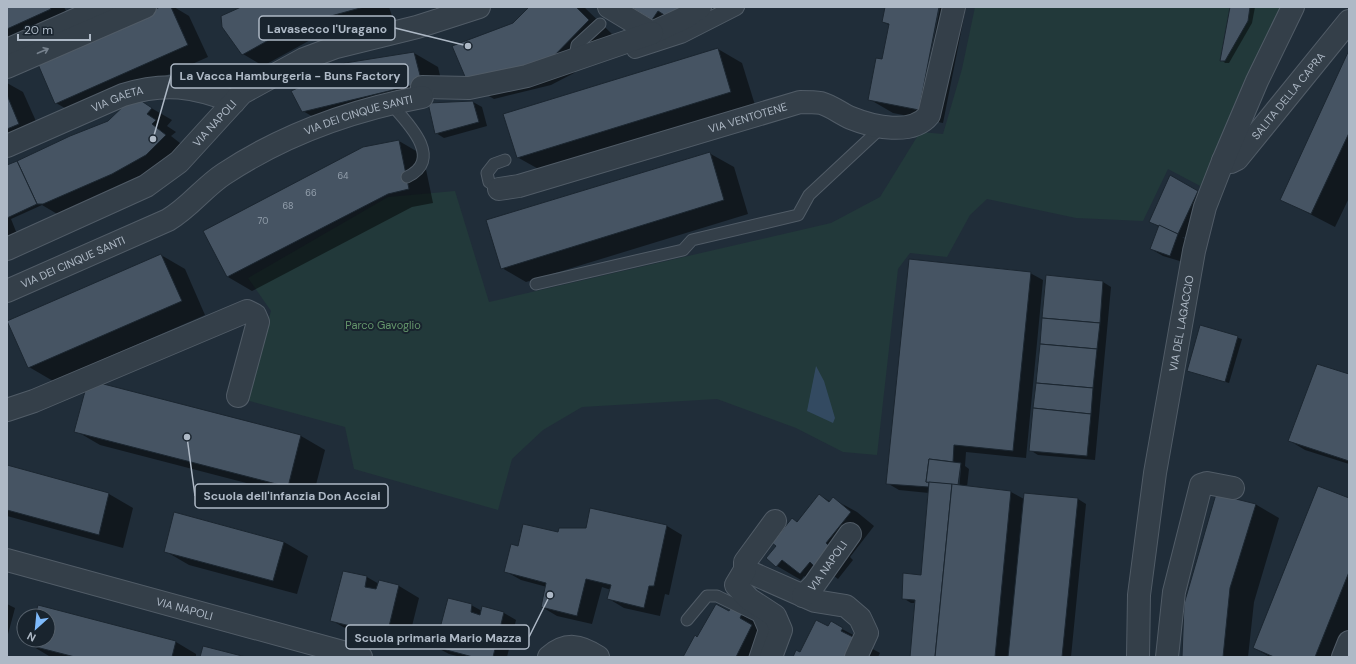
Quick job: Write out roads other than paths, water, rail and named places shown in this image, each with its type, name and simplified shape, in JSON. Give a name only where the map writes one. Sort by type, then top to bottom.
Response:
[{"type":"street","points":[[7,50],[104,7]]},
{"type":"street","points":[[7,67],[145,7]]},
{"type":"street","name":"VIA NAPOLI","points":[[7,249],[146,186],[179,162],[234,102],[255,85],[304,59],[336,47],[417,27],[479,7]]},
{"type":"street","points":[[422,92],[469,88],[526,76],[652,33],[686,17],[700,7]]},
{"type":"street","name":"VIA DEI CINQUE SANTI","points":[[7,291],[168,220],[182,210],[222,175],[247,159],[302,132],[422,92],[476,93],[519,87],[682,35],[736,7]]},
{"type":"street","name":"VIA VENTOTENE","points":[[499,189],[520,186],[800,102],[821,103],[852,119],[882,127],[916,125],[924,122],[929,115],[954,7]]},
{"type":"street","name":"VIA DEL LAGACCIO","points":[[1138,657],[1139,595],[1155,473],[1194,251],[1205,207],[1223,161],[1257,81],[1293,7]]},
{"type":"street","points":[[605,15],[652,33]]},
{"type":"street","name":"SALITA DELLA CAPRA","points":[[1223,161],[1231,162],[1241,155],[1349,21]]},
{"type":"street","name":"VIA GAETA","points":[[7,146],[122,95],[137,90],[162,87],[187,87],[234,102]]},
{"type":"street","points":[[7,410],[247,311],[255,315],[258,322],[238,396]]},
{"type":"street","points":[[1167,657],[1174,592],[1201,486],[1206,483],[1233,488]]},
{"type":"street","points":[[771,657],[781,630],[775,616],[749,599],[736,585],[745,570],[745,562],[775,521]]},
{"type":"street","name":"VIA NAPOLI","points":[[803,596],[814,585],[850,534]]},
{"type":"street","name":"VIA NAPOLI","points":[[7,560],[361,657]]},
{"type":"street","name":"VIA NAPOLI","points":[[745,570],[815,601],[846,606],[860,618],[867,633],[856,657]]},
{"type":"street","points":[[1343,657],[1349,642]]},
{"type":"street","points":[[549,657],[558,649],[566,647],[581,648],[598,657]]},
{"type":"lane","points":[[578,58],[576,45],[605,15]]},
{"type":"lane","points":[[390,103],[414,132],[423,151],[421,167],[416,173],[407,177]]},
{"type":"lane","points":[[536,284],[683,250],[692,240],[798,215],[809,195],[882,127]]},
{"type":"lane","name":"VIA VENTOTENE","points":[[499,189],[489,182],[487,174],[491,166],[505,160]]},
{"type":"lane","points":[[686,620],[707,596],[717,596],[758,616],[764,630],[755,657]]},
{"type":"water","points":[[816,366],[824,381],[835,418],[833,423],[807,411]]},
{"type":"place","name":"Lavasecco l'Uragano","points":[[468,46]]},
{"type":"place","name":"La Vacca Hamburgeria - Buns Factory","points":[[153,139]]},
{"type":"place","name":"Scuola dell'infanzia Don Acciai","points":[[187,437]]},
{"type":"place","name":"Scuola primaria Mario Mazza","points":[[550,595]]},
{"type":"park label","name":"Parco Gavoglio","points":[[383,325]]}]
